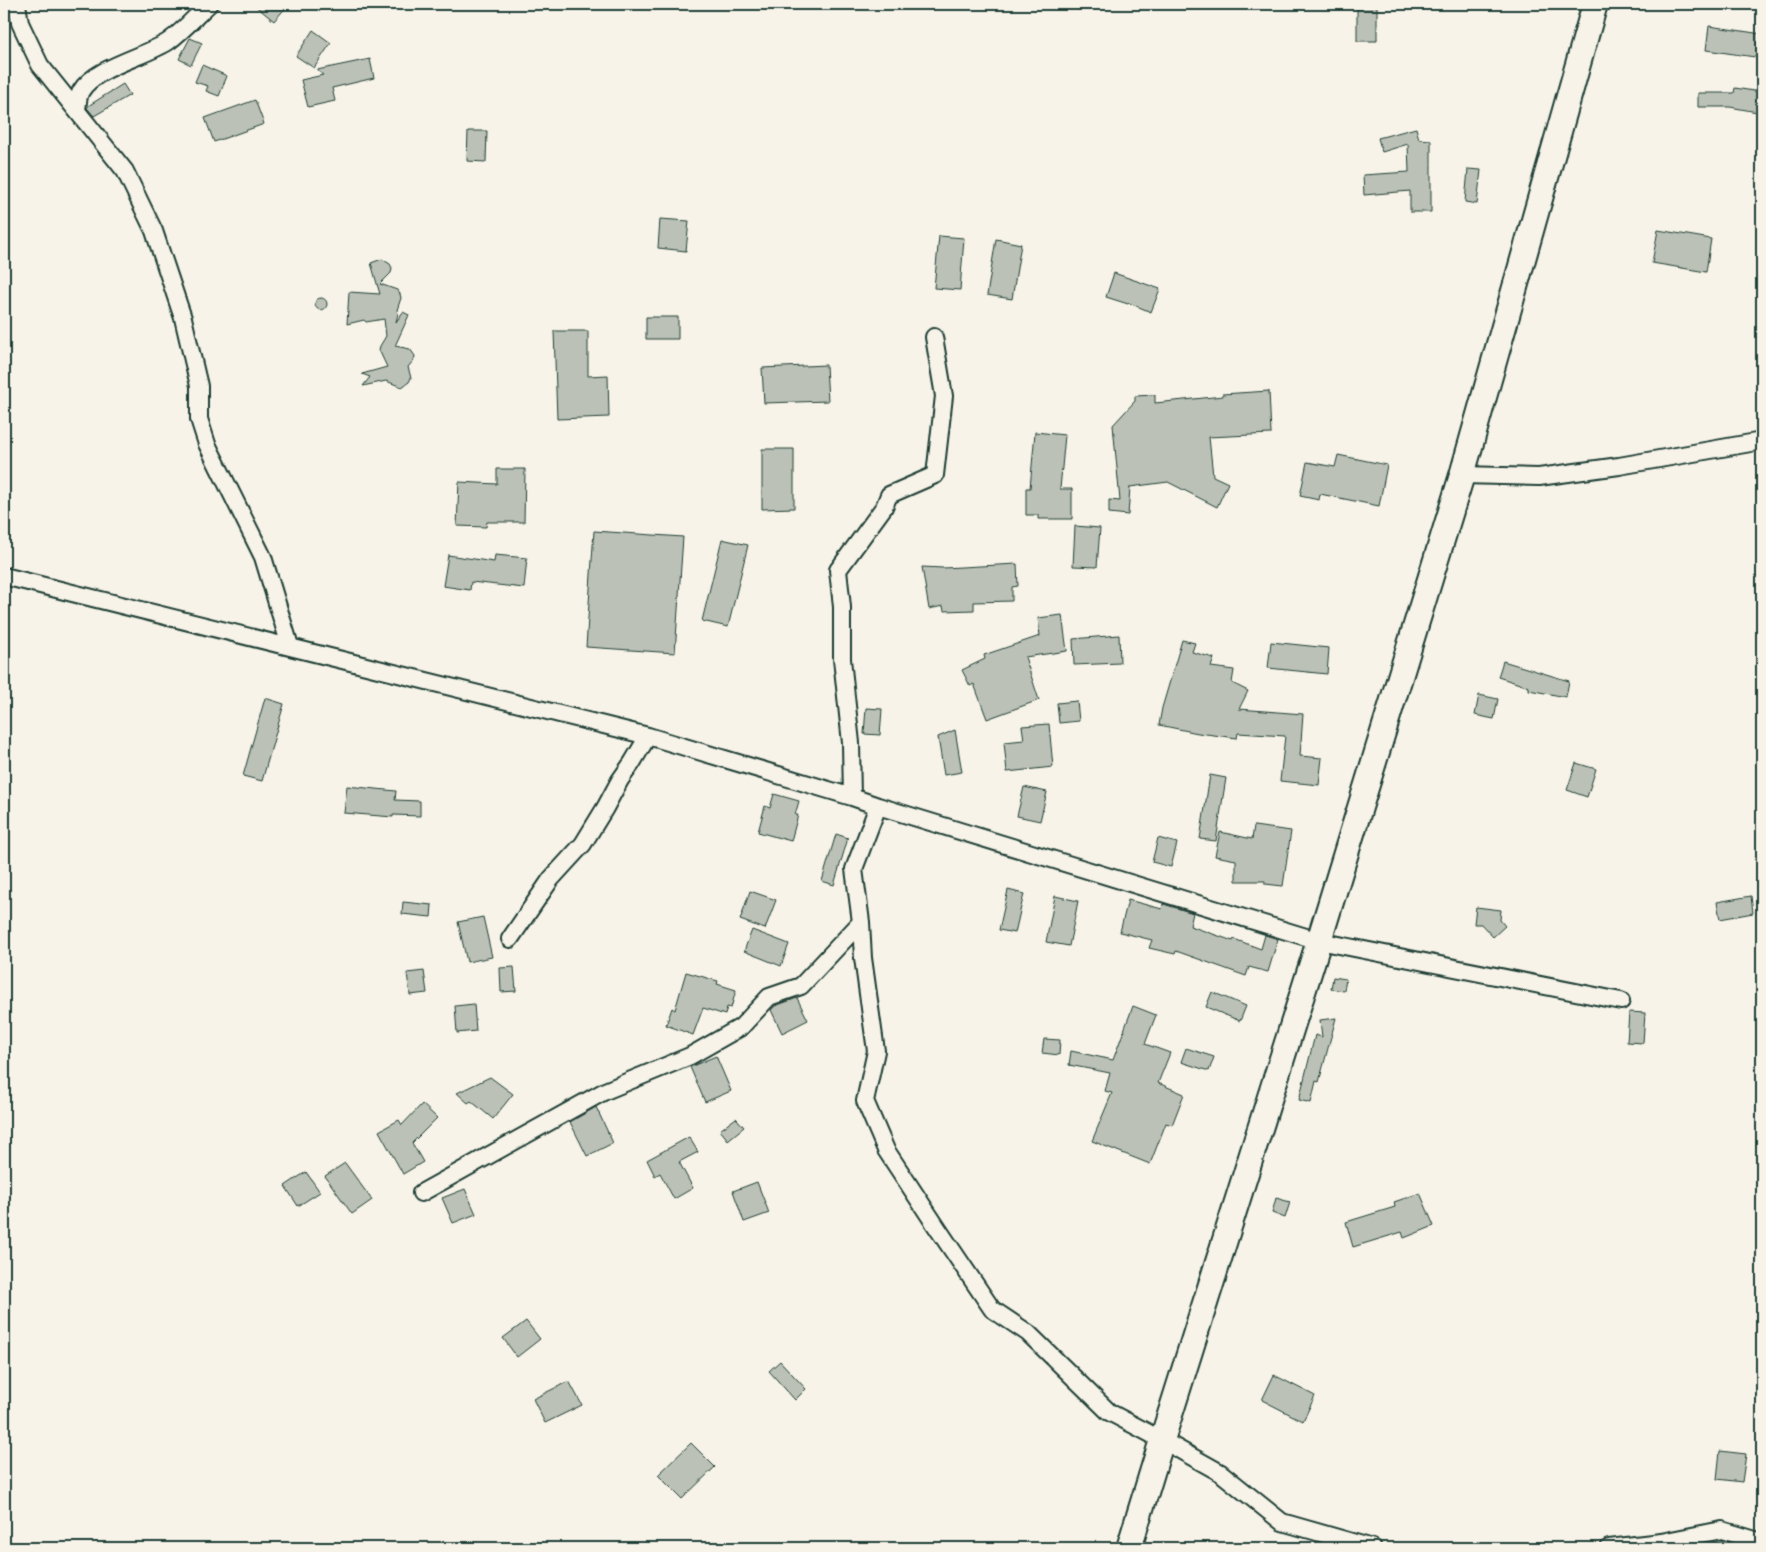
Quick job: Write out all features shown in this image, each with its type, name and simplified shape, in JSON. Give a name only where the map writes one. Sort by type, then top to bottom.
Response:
[{"type":"highway","points":[[1129,1548],[1319,941],[1462,475],[1596,4]]},
{"type":"street","points":[[17,4],[20,23],[40,64],[125,171],[154,231],[183,318],[199,386],[199,419],[207,444],[263,556],[290,646]]},
{"type":"street","points":[[77,109],[80,92],[89,81],[108,69],[151,51],[170,40],[209,4]]},
{"type":"street","points":[[852,797],[851,743],[842,659],[842,607],[838,570],[884,507],[889,496],[935,475],[944,396],[934,337]]},
{"type":"street","points":[[1462,475],[1539,477],[1619,466],[1762,441]]},
{"type":"street","points":[[4,576],[648,736],[1319,941],[1621,1002]]},
{"type":"street","points":[[510,939],[551,879],[583,844],[648,736]]},
{"type":"street","points":[[878,806],[854,869],[861,922],[863,958],[876,1051],[864,1101],[886,1150],[992,1309],[1028,1333],[1108,1412],[1162,1440],[1220,1474],[1282,1522],[1373,1548]]},
{"type":"street","points":[[421,1193],[605,1091],[690,1056],[741,1027],[769,997],[801,986],[861,922]]},
{"type":"street","points":[[1610,1548],[1661,1542],[1722,1530],[1762,1542]]},
{"type":"building","points":[[253,4],[289,4],[274,21]]},
{"type":"building","points":[[1357,5],[1377,5],[1377,41],[1357,41]]},
{"type":"building","points":[[1709,26],[1762,34],[1762,58],[1706,50]]},
{"type":"building","points":[[313,30],[331,43],[314,68],[296,56]]},
{"type":"building","points":[[190,38],[202,43],[191,65],[179,59]]},
{"type":"building","points":[[370,59],[374,78],[332,88],[335,101],[308,107],[301,80],[323,75],[317,70]]},
{"type":"building","points":[[202,65],[227,76],[219,96],[206,91],[208,86],[195,82]]},
{"type":"building","points":[[123,84],[130,95],[94,116],[87,108],[88,106]]},
{"type":"building","points":[[1735,88],[1760,92],[1757,112],[1730,107],[1698,107],[1698,93],[1734,93]]},
{"type":"building","points":[[255,100],[264,124],[214,142],[205,118]]},
{"type":"building","points":[[1416,128],[1419,139],[1431,140],[1431,212],[1410,212],[1410,191],[1364,195],[1363,175],[1409,172],[1408,144],[1382,152],[1378,138]]},
{"type":"building","points":[[468,131],[487,131],[486,162],[467,161]]},
{"type":"building","points":[[1468,169],[1481,170],[1477,204],[1465,202]]},
{"type":"building","points":[[660,219],[689,221],[686,251],[658,248]]},
{"type":"building","points":[[1658,230],[1711,239],[1706,272],[1652,263]]},
{"type":"building","points":[[939,236],[964,238],[960,290],[934,288]]},
{"type":"building","points":[[996,239],[1021,244],[1012,299],[987,295]]},
{"type":"building","points":[[382,259],[390,264],[392,268],[391,273],[380,284],[397,290],[401,298],[396,322],[403,312],[409,315],[395,346],[410,349],[415,356],[408,367],[411,378],[402,387],[386,381],[363,386],[370,377],[362,374],[387,367],[379,350],[386,336],[384,319],[366,322],[364,320],[347,324],[349,292],[380,294],[371,263]]},
{"type":"building","points":[[1114,273],[1160,289],[1151,312],[1129,303],[1106,297]]},
{"type":"building","points":[[323,298],[326,299],[326,309],[319,310],[316,309],[315,302],[316,299]]},
{"type":"building","points":[[646,317],[678,317],[678,339],[646,339]]},
{"type":"building","points":[[554,331],[588,331],[588,376],[608,375],[609,417],[557,419]]},
{"type":"building","points":[[826,365],[828,401],[764,403],[762,368]]},
{"type":"building","points":[[1269,391],[1271,434],[1209,437],[1213,476],[1228,483],[1217,507],[1168,482],[1130,487],[1128,515],[1109,513],[1109,500],[1120,501],[1113,425],[1135,401],[1135,396],[1155,395],[1155,403],[1223,396],[1222,394]]},
{"type":"building","points":[[1035,432],[1065,435],[1060,489],[1072,489],[1072,519],[1038,519],[1038,515],[1026,515],[1026,488],[1030,488]]},
{"type":"building","points":[[762,449],[794,449],[794,508],[762,509]]},
{"type":"building","points":[[1338,455],[1387,465],[1379,506],[1320,494],[1319,500],[1300,496],[1307,462],[1335,467]]},
{"type":"building","points":[[497,469],[525,469],[524,522],[487,522],[486,527],[457,526],[459,482],[497,484]]},
{"type":"building","points":[[1075,526],[1100,528],[1097,567],[1073,566]]},
{"type":"building","points":[[594,531],[683,537],[675,653],[586,647]]},
{"type":"building","points":[[722,539],[748,545],[728,627],[702,621]]},
{"type":"building","points":[[448,555],[494,562],[495,555],[527,558],[524,588],[471,582],[470,590],[443,586]]},
{"type":"building","points":[[1017,564],[1018,586],[1012,587],[1012,601],[974,602],[974,610],[944,611],[943,606],[929,609],[922,567],[943,568]]},
{"type":"building","points":[[1062,615],[1067,651],[1025,657],[1039,700],[987,719],[974,684],[970,686],[962,670],[985,659],[984,655],[1040,636],[1038,618]]},
{"type":"building","points":[[1119,635],[1120,663],[1074,665],[1073,639]]},
{"type":"building","points":[[1182,640],[1195,643],[1192,652],[1214,658],[1211,667],[1234,670],[1232,683],[1248,691],[1239,709],[1303,714],[1300,756],[1322,758],[1319,785],[1280,781],[1285,736],[1238,733],[1237,738],[1159,725],[1162,708]]},
{"type":"building","points":[[1271,642],[1329,648],[1327,674],[1268,668]]},
{"type":"building","points":[[1503,661],[1569,681],[1566,697],[1529,690],[1529,687],[1498,677]]},
{"type":"building","points":[[1479,695],[1498,699],[1494,719],[1475,715]]},
{"type":"building","points":[[265,698],[284,704],[262,781],[243,776]]},
{"type":"building","points":[[1077,701],[1079,721],[1059,723],[1057,703]]},
{"type":"building","points":[[866,708],[882,709],[880,735],[864,734]]},
{"type":"building","points":[[1049,724],[1053,767],[1007,772],[1004,742],[1024,740],[1022,726]]},
{"type":"building","points":[[955,730],[962,772],[944,775],[938,737]]},
{"type":"building","points":[[1576,763],[1596,769],[1587,797],[1567,790]]},
{"type":"building","points":[[1210,775],[1226,778],[1216,841],[1200,839]]},
{"type":"building","points":[[347,786],[396,791],[395,800],[420,801],[420,816],[393,815],[393,817],[344,813]]},
{"type":"building","points":[[1024,787],[1047,792],[1040,821],[1017,816]]},
{"type":"building","points":[[774,794],[799,801],[795,815],[798,815],[791,841],[758,832],[765,806],[770,808]]},
{"type":"building","points":[[1254,826],[1291,831],[1283,886],[1265,884],[1265,881],[1236,881],[1236,860],[1215,856],[1220,832],[1252,839]]},
{"type":"building","points":[[836,834],[848,838],[834,885],[822,881]]},
{"type":"building","points":[[1158,838],[1177,843],[1171,867],[1152,862]]},
{"type":"building","points":[[1008,890],[1024,894],[1015,933],[999,930]]},
{"type":"building","points":[[750,891],[776,900],[765,929],[740,920]]},
{"type":"building","points":[[1055,896],[1078,901],[1069,946],[1046,942]]},
{"type":"building","points":[[1751,896],[1753,913],[1720,919],[1717,902]]},
{"type":"building","points":[[1128,900],[1162,909],[1163,904],[1193,913],[1190,926],[1261,949],[1265,935],[1278,939],[1268,972],[1249,967],[1246,976],[1176,951],[1175,954],[1149,948],[1152,940],[1120,932]]},
{"type":"building","points":[[403,902],[432,905],[431,917],[402,914]]},
{"type":"building","points":[[1476,907],[1501,910],[1500,920],[1505,926],[1493,937],[1481,924],[1474,924]]},
{"type":"building","points":[[483,917],[492,957],[467,962],[458,922]]},
{"type":"building","points":[[752,930],[789,944],[781,966],[744,951]]},
{"type":"building","points":[[514,967],[516,991],[501,992],[500,968]]},
{"type":"building","points":[[424,971],[427,993],[410,995],[407,973]]},
{"type":"building","points":[[686,972],[718,981],[717,984],[736,990],[731,1008],[727,1007],[725,1015],[703,1008],[693,1035],[666,1025],[672,1008],[675,1010]]},
{"type":"building","points":[[1333,977],[1346,979],[1344,991],[1331,989]]},
{"type":"building","points":[[1212,992],[1246,1006],[1240,1021],[1206,1007]]},
{"type":"building","points":[[797,998],[808,1020],[782,1033],[771,1010],[775,1006]]},
{"type":"building","points":[[474,1004],[476,1031],[457,1033],[455,1006]]},
{"type":"building","points":[[1133,1006],[1156,1015],[1145,1044],[1170,1053],[1158,1083],[1184,1094],[1172,1125],[1166,1123],[1150,1164],[1092,1141],[1112,1093],[1105,1091],[1110,1073],[1069,1065],[1071,1051],[1113,1060]]},
{"type":"building","points":[[1629,1012],[1645,1013],[1643,1043],[1627,1042]]},
{"type":"building","points":[[1336,1018],[1319,1082],[1316,1081],[1311,1103],[1299,1100],[1315,1035],[1322,1037],[1320,1020]]},
{"type":"building","points":[[1044,1039],[1060,1040],[1059,1055],[1042,1053]]},
{"type":"building","points":[[1186,1048],[1214,1057],[1209,1071],[1181,1062]]},
{"type":"building","points":[[716,1056],[731,1091],[705,1102],[690,1067]]},
{"type":"building","points":[[490,1077],[513,1094],[493,1119],[471,1101],[468,1103],[457,1093]]},
{"type":"building","points":[[422,1104],[437,1118],[412,1143],[423,1162],[403,1174],[379,1131],[399,1120],[402,1125]]},
{"type":"building","points":[[596,1107],[613,1143],[587,1156],[570,1122]]},
{"type":"building","points":[[736,1118],[744,1127],[728,1140],[720,1130]]},
{"type":"building","points":[[689,1137],[698,1152],[679,1162],[693,1188],[674,1199],[660,1173],[655,1176],[647,1160]]},
{"type":"building","points":[[345,1163],[372,1200],[352,1214],[325,1176]]},
{"type":"building","points":[[306,1172],[320,1192],[298,1206],[285,1186]]},
{"type":"building","points":[[757,1182],[769,1213],[744,1222],[733,1191]]},
{"type":"building","points":[[465,1189],[476,1214],[453,1223],[442,1198]]},
{"type":"building","points":[[1420,1193],[1434,1226],[1404,1238],[1402,1232],[1353,1247],[1346,1222],[1395,1207],[1394,1202]]},
{"type":"building","points":[[1276,1198],[1290,1202],[1285,1218],[1272,1213]]},
{"type":"building","points":[[526,1321],[540,1339],[517,1357],[503,1338]]},
{"type":"building","points":[[780,1361],[806,1389],[795,1400],[769,1371]]},
{"type":"building","points":[[1274,1375],[1315,1396],[1303,1421],[1262,1400]]},
{"type":"building","points":[[569,1381],[582,1405],[545,1423],[533,1399]]},
{"type":"building","points":[[691,1443],[715,1467],[682,1499],[658,1475]]},
{"type":"building","points":[[1720,1451],[1746,1454],[1742,1482],[1717,1479]]}]
